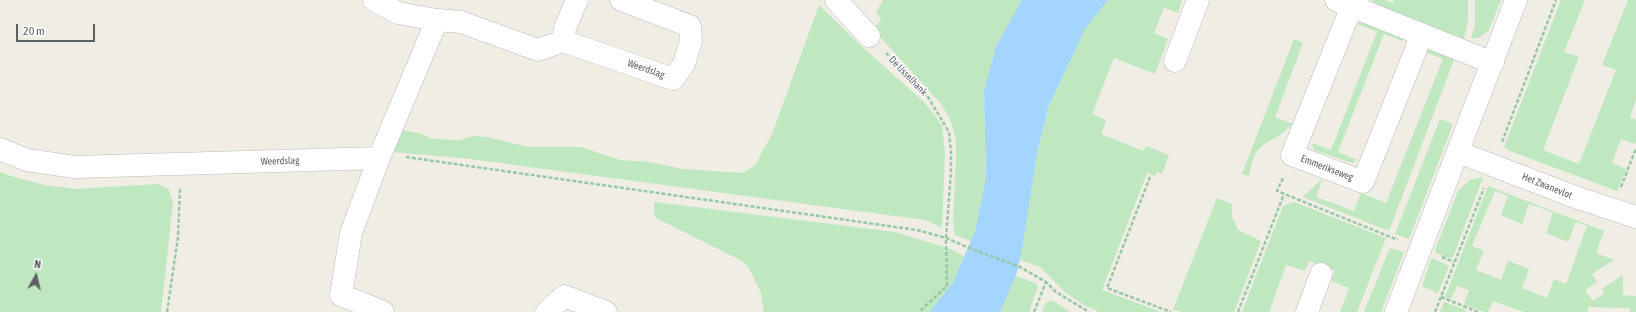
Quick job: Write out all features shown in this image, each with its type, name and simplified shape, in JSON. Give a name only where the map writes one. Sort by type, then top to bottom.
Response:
[{"type":"street","points":[[374,0],[398,13],[437,20],[461,22],[538,50],[563,41],[565,28],[577,0]]},
{"type":"street","name":"Weerdslag","points":[[563,41],[673,79],[684,64],[690,46],[690,26],[621,0]]},
{"type":"street","points":[[836,0],[869,36]]},
{"type":"street","points":[[1175,61],[1198,0]]},
{"type":"street","points":[[1396,312],[1516,0]]},
{"type":"street","name":"Emmerikseweg","points":[[1422,34],[1363,182],[1292,155],[1348,2],[1493,63]]},
{"type":"street","points":[[383,312],[341,295],[351,233],[437,20]]},
{"type":"street","name":"Weerdslag","points":[[0,150],[27,160],[75,167],[380,158]]},
{"type":"street","name":"Het Zwanevlot","points":[[1458,152],[1612,210],[1636,217]]},
{"type":"street","points":[[1307,312],[1321,274]]},
{"type":"street","points":[[547,312],[564,296],[606,312]]},
{"type":"path","name":"De IJsselhank","points":[[869,36],[928,97],[949,132],[951,172],[946,238],[946,286],[919,312]]},
{"type":"path","points":[[1612,210],[1636,148]]},
{"type":"path","points":[[1292,155],[1277,191],[1454,262]]},
{"type":"path","points":[[380,158],[403,156],[917,230],[946,238],[1020,267],[1046,282],[1056,292],[1089,312]]},
{"type":"path","points":[[166,312],[178,237],[181,164]]},
{"type":"path","points":[[1150,177],[1107,288],[1171,312]]},
{"type":"path","points":[[1238,312],[1284,194]]},
{"type":"path","points":[[1034,312],[1046,282]]},
{"type":"path","points":[[1441,298],[1478,312]]},
{"type":"green space","points":[[883,0],[1022,0],[996,46],[984,90],[986,177],[975,231],[971,241],[955,235],[953,221],[956,142],[953,128],[948,115],[941,104],[873,29],[880,21],[881,18],[876,12]]},
{"type":"green space","points":[[1108,0],[1182,0],[1178,13],[1164,8],[1154,33],[1168,39],[1155,74],[1114,58],[1092,114],[1106,120],[1101,134],[1143,151],[1146,146],[1169,155],[1162,174],[1157,172],[1155,176],[1147,173],[1102,290],[1161,312],[1099,312],[1084,305],[1065,292],[1040,267],[1020,260],[1038,149],[1048,108],[1085,29]]},
{"type":"green space","points":[[1372,0],[1385,0],[1393,3],[1394,0],[1468,0],[1468,20],[1464,39],[1378,6]]},
{"type":"green space","points":[[1475,0],[1501,0],[1489,30],[1480,37],[1471,39],[1475,25]]},
{"type":"green space","points":[[1561,0],[1585,0],[1564,52],[1579,57],[1543,150],[1579,164],[1616,70],[1602,65],[1628,0],[1636,0],[1636,100],[1630,117],[1636,120],[1636,141],[1635,144],[1621,139],[1616,152],[1612,163],[1626,169],[1617,191],[1510,151],[1504,147]]},
{"type":"green space","points":[[819,5],[858,43],[924,102],[942,125],[945,154],[942,228],[925,220],[470,159],[392,152],[400,130],[419,133],[433,139],[460,140],[473,136],[487,137],[528,147],[581,147],[620,160],[649,162],[683,169],[743,173],[755,165],[772,134]]},
{"type":"green space","points":[[1360,21],[1403,39],[1402,41],[1384,34],[1338,152],[1357,160],[1352,163],[1314,150],[1312,143],[1331,150],[1377,32],[1358,24]]},
{"type":"green space","points":[[1294,39],[1303,43],[1275,117],[1293,124],[1280,135],[1264,144],[1256,152],[1249,176],[1242,174]]},
{"type":"green space","points":[[1428,48],[1455,57],[1389,231],[1303,197],[1323,178],[1316,197],[1354,211],[1361,193],[1386,203],[1443,59],[1423,51]]},
{"type":"green space","points":[[1440,119],[1453,124],[1409,239],[1395,234]]},
{"type":"green space","points":[[0,172],[44,185],[75,189],[159,184],[169,190],[173,202],[161,312],[0,312]]},
{"type":"green space","points":[[1483,177],[1453,257],[1449,258],[1436,253],[1435,250],[1458,191],[1470,180]]},
{"type":"green space","points":[[1488,186],[1604,231],[1596,253],[1614,260],[1592,274],[1597,282],[1585,290],[1593,301],[1604,293],[1602,289],[1623,275],[1623,295],[1636,296],[1636,312],[1630,312],[1629,308],[1588,307],[1588,312],[1524,312],[1493,301],[1488,312],[1484,312],[1464,304],[1469,290],[1457,286],[1451,299],[1445,297]],"holes":[[[1495,191],[1508,196],[1501,215],[1522,224],[1529,204],[1541,208],[1553,213],[1546,233],[1568,242],[1576,222],[1587,226],[1566,284],[1554,279],[1547,298],[1522,288],[1529,269],[1519,265],[1508,261],[1501,280],[1476,270],[1484,251],[1472,246]]]},
{"type":"green space","points":[[1217,198],[1232,204],[1232,217],[1238,230],[1261,241],[1234,312],[1182,312],[1173,309]]},
{"type":"green space","points":[[654,202],[895,232],[954,250],[964,257],[953,283],[929,312],[764,312],[761,293],[748,266],[738,259],[656,218],[654,212]]},
{"type":"green space","points":[[1294,202],[1386,238],[1357,312],[1340,312],[1349,288],[1331,281],[1335,271],[1309,261],[1305,271],[1286,265],[1269,312],[1242,312],[1283,206]]},
{"type":"green space","points":[[1390,248],[1404,252],[1381,312],[1364,312]]},
{"type":"green space","points":[[1431,259],[1449,266],[1438,293],[1422,286]]},
{"type":"green space","points":[[1016,276],[1035,283],[1038,286],[1029,312],[1000,312]]},
{"type":"green space","points":[[1053,301],[1070,312],[1042,312],[1045,303]]},
{"type":"green space","points":[[1444,302],[1466,310],[1465,312],[1440,312]]},
{"type":"water","points":[[1022,0],[1108,0],[1085,29],[1048,108],[1038,149],[1021,255],[1016,276],[1000,312],[929,312],[953,283],[975,231],[986,177],[984,90],[996,46]]}]
